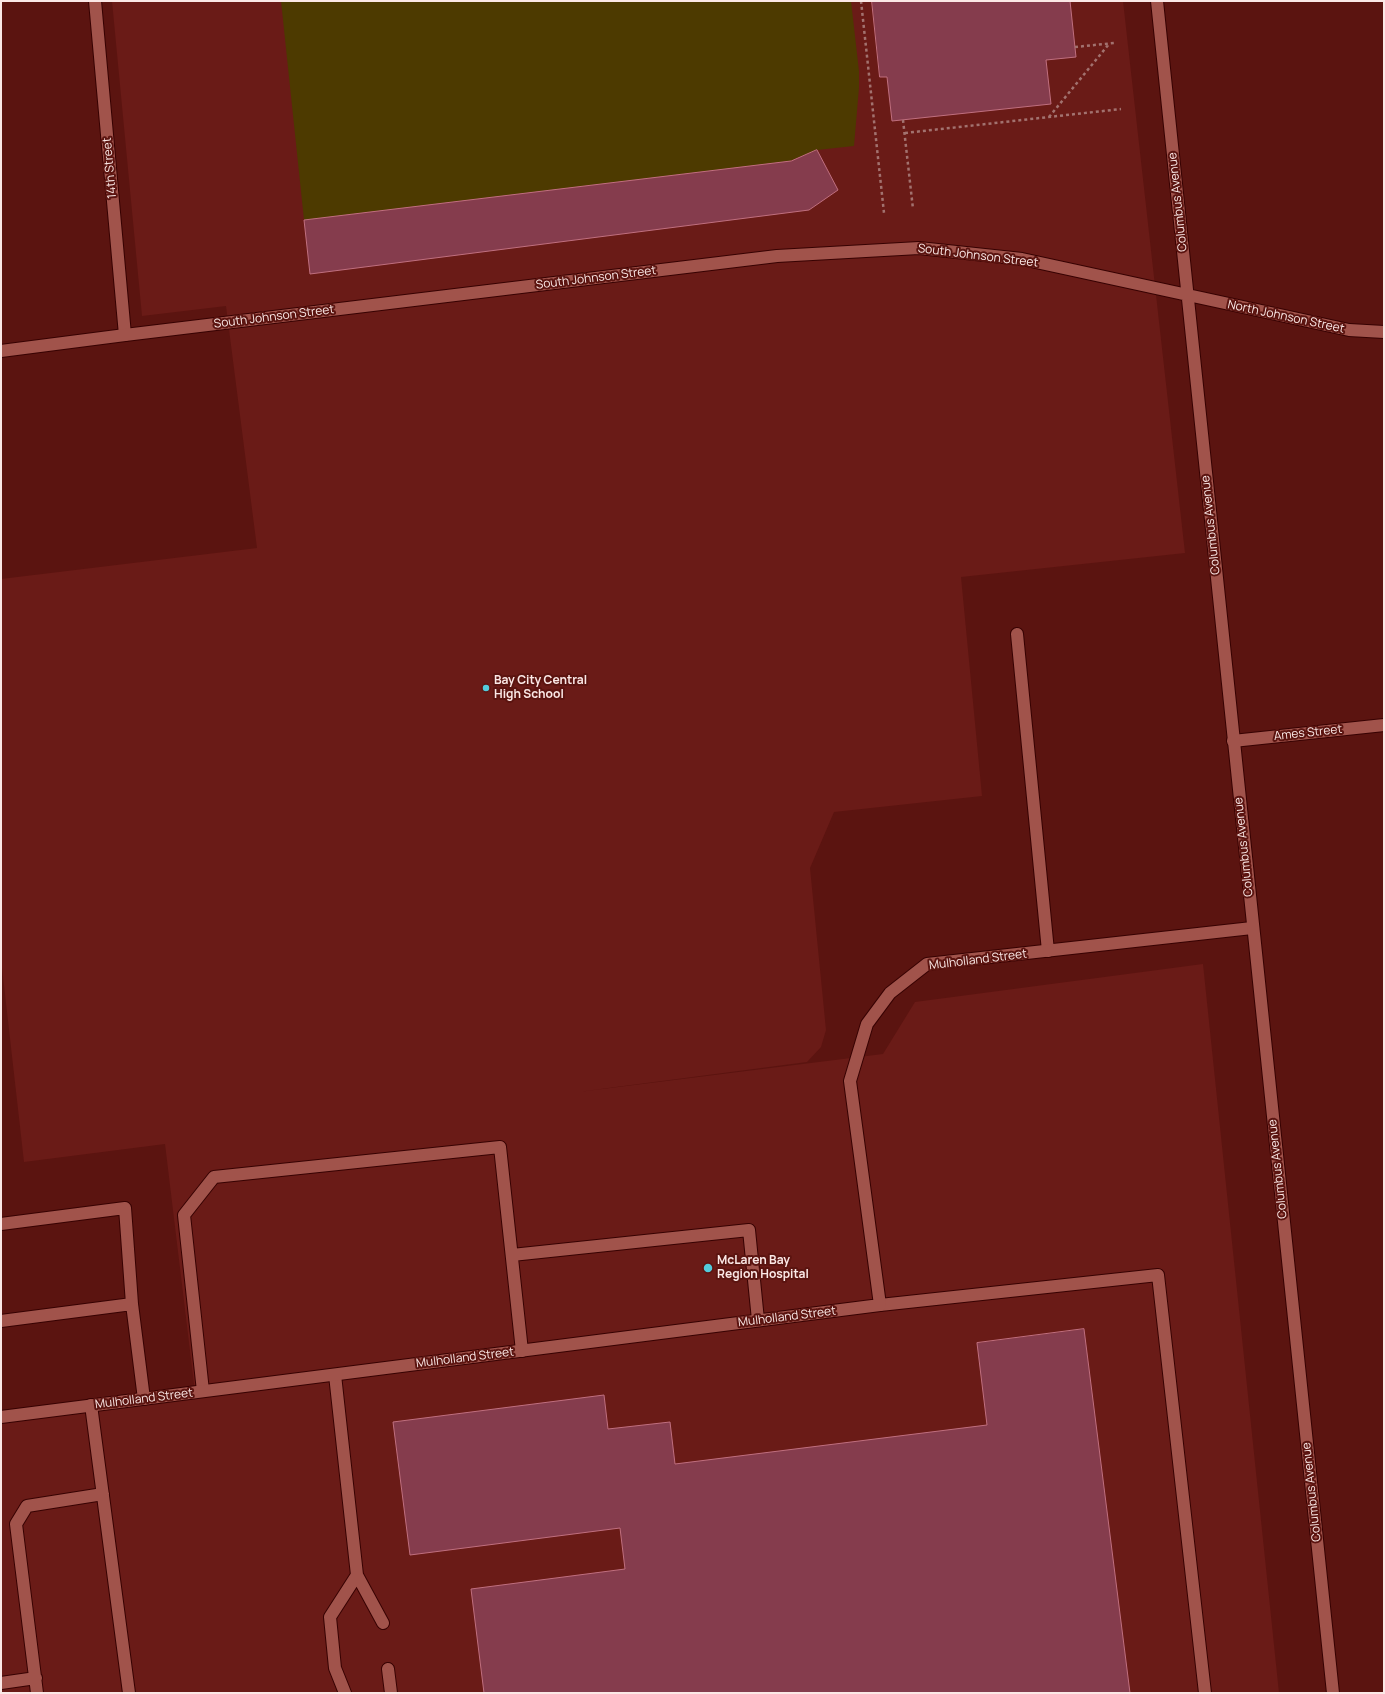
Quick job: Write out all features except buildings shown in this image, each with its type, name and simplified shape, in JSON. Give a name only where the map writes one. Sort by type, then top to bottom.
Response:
[{"type":"street","name":"14th Street","points":[[95,1],[125,335]]},
{"type":"street","name":"Columbus Avenue","points":[[1158,1],[1252,928],[1333,1693]]},
{"type":"street","name":"South Johnson Street","points":[[1,351],[776,256],[920,248],[1022,259],[1189,296]]},
{"type":"street","name":"North Johnson Street","points":[[1189,296],[1349,330],[1384,332]]},
{"type":"street","points":[[1017,634],[1048,951]]},
{"type":"street","name":"Ames Street","points":[[1233,741],[1384,724]]},
{"type":"street","name":"Mulholland Street","points":[[1,1417],[880,1305],[850,1081],[867,1024],[890,993],[927,964],[1252,928]]},
{"type":"street","points":[[203,1391],[184,1215],[214,1177],[500,1147],[522,1351]]},
{"type":"street","points":[[1,1224],[125,1208],[132,1304],[144,1398]]},
{"type":"street","points":[[512,1255],[749,1230],[758,1320]]},
{"type":"street","points":[[880,1305],[1158,1275],[1205,1693]]},
{"type":"street","points":[[1,1321],[132,1304]]},
{"type":"street","points":[[335,1375],[357,1575],[383,1623]]},
{"type":"street","points":[[91,1405],[129,1693]]},
{"type":"street","points":[[37,1693],[16,1524],[27,1506],[103,1494]]},
{"type":"street","points":[[345,1693],[335,1668],[330,1617],[357,1575]]},
{"type":"street","points":[[388,1669],[390,1693]]},
{"type":"street","points":[[1,1683],[36,1678]]},
{"type":"path","points":[[861,1],[884,213]]},
{"type":"path","points":[[1074,47],[1114,43]]},
{"type":"path","points":[[1049,117],[1109,44]]},
{"type":"path","points":[[905,133],[1121,109]]},
{"type":"path","points":[[903,120],[913,209]]},
{"type":"shaded area","points":[[112,1],[1123,1],[1185,553],[961,577],[982,796],[834,812],[810,868],[826,1030],[821,1047],[807,1062],[578,1092],[883,1054],[915,1002],[1203,964],[1279,1693],[1,1693],[1,1422],[195,1392],[165,1144],[24,1162],[1,959],[1,579],[257,548],[226,306],[142,316]]},
{"type":"shaded area","points":[[281,1],[851,1],[859,71],[854,146],[817,150],[790,161],[304,220]]},
{"type":"place","name":"Bay City Central High School","points":[[486,688]]},
{"type":"place","name":"McLaren Bay Region Hospital","points":[[708,1268]]}]
